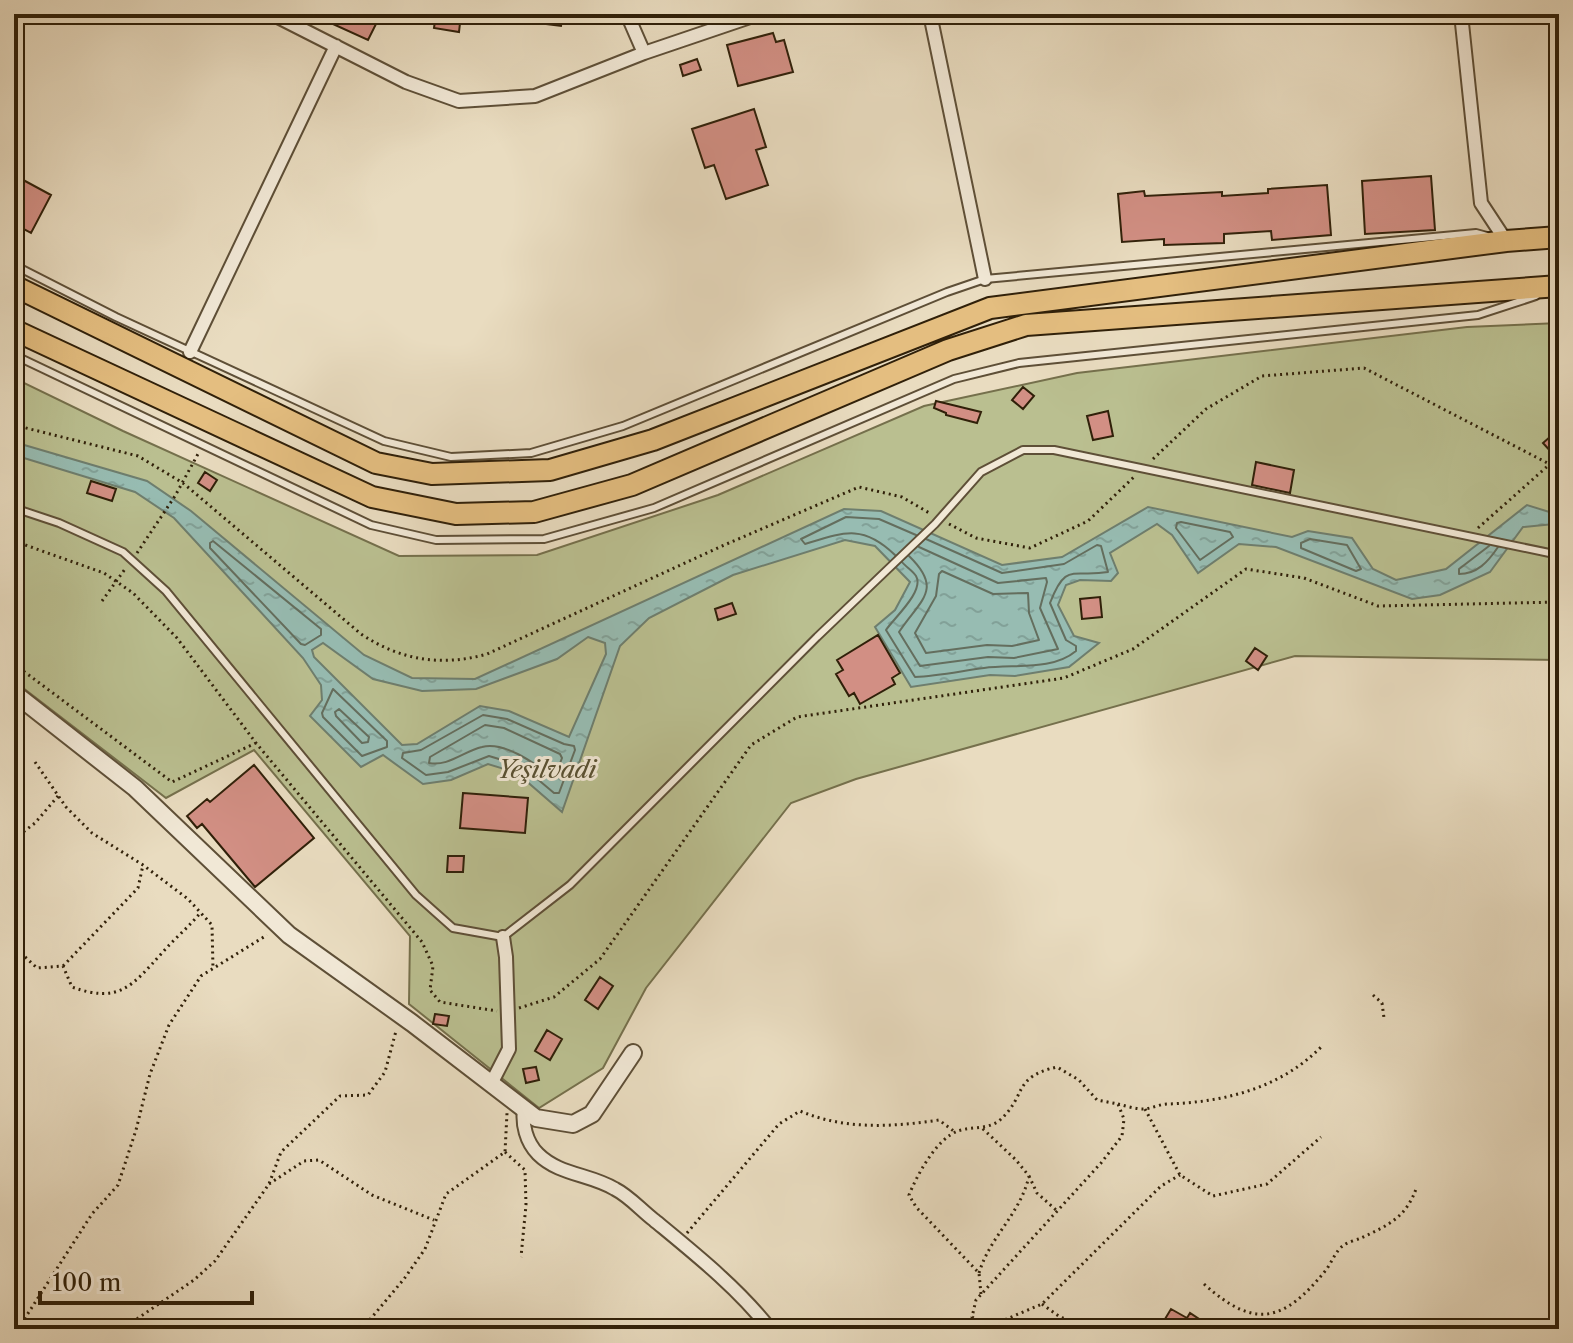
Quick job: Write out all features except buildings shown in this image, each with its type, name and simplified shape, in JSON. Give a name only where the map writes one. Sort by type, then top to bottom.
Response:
[{"type":"main road","points":[[14,286],[376,463],[432,474],[550,470],[653,440],[990,308],[1506,241],[1559,237]]},
{"type":"main road","points":[[14,330],[372,497],[456,514],[534,512],[632,485],[948,350],[1026,325],[1559,287]]},
{"type":"street","points":[[272,14],[406,82],[459,101],[535,96],[644,53],[759,14]]},
{"type":"street","points":[[627,14],[644,53]]},
{"type":"street","points":[[930,14],[985,279]]},
{"type":"street","points":[[1461,14],[1481,203],[1506,241]]},
{"type":"street","points":[[190,352],[336,46]]},
{"type":"street","points":[[14,693],[135,788],[280,927],[536,1118],[573,1124],[592,1114],[633,1053]]},
{"type":"street","points":[[491,1084],[509,1049],[503,937]]},
{"type":"street","points":[[524,1109],[523,1122],[538,1155],[558,1169],[617,1189],[680,1242],[770,1329]]},
{"type":"lane","points":[[14,265],[190,352],[384,441],[451,457],[531,453],[623,426],[985,279],[1476,233],[1506,241]]},
{"type":"lane","points":[[14,355],[371,525],[436,540],[544,539],[654,508],[954,379],[1019,363],[1478,315],[1559,287]]},
{"type":"lane","points":[[14,508],[59,523],[132,559],[166,591],[416,895],[453,928],[503,937],[570,885],[937,521],[981,472],[1023,450],[1054,450],[1559,555]]},
{"type":"path","points":[[14,425],[138,456],[183,483],[361,634],[390,651],[439,661],[487,654],[859,487],[902,497],[937,521],[976,538],[1030,548],[1088,521],[1206,409],[1262,376],[1364,368],[1559,469]]},
{"type":"path","points":[[164,513],[203,445]]},
{"type":"path","points":[[1468,536],[1550,464]]},
{"type":"path","points":[[14,664],[172,782],[256,743]]},
{"type":"path","points":[[35,762],[58,796],[92,833],[143,865],[201,912],[212,925],[213,969]]},
{"type":"path","points":[[14,839],[35,823],[58,796]]},
{"type":"path","points":[[14,936],[22,954],[37,968],[63,966],[138,888],[143,865]]},
{"type":"path","points":[[63,966],[72,987],[93,994],[126,990],[144,975],[201,912]]},
{"type":"path","points":[[18,1329],[92,1214],[118,1185],[150,1074],[169,1025],[201,976],[280,927]]},
{"type":"path","points":[[1373,995],[1382,1003],[1384,1018]]},
{"type":"path","points":[[122,1329],[194,1280],[215,1261],[269,1184],[281,1152],[340,1096],[368,1095],[385,1072],[389,1047],[402,1016]]},
{"type":"path","points":[[979,1273],[916,1207],[909,1195],[923,1165],[955,1132],[997,1123],[1035,1072],[1057,1067],[1079,1080],[1097,1100],[1145,1109],[1248,1093],[1273,1083],[1323,1045]]},
{"type":"path","points":[[505,1152],[508,1096]]},
{"type":"path","points":[[1118,1104],[1124,1119],[1122,1136],[976,1300],[972,1317],[984,1327],[1042,1304],[1161,1186],[1180,1175]]},
{"type":"path","points":[[1145,1109],[1180,1175],[1213,1196],[1267,1184],[1321,1137]]},
{"type":"path","points":[[680,1242],[779,1124],[800,1111],[818,1119],[861,1126],[899,1126],[939,1120],[955,1132]]},
{"type":"path","points":[[982,1128],[1016,1160],[1037,1193],[1057,1211]]},
{"type":"path","points":[[362,1329],[425,1249],[446,1194],[505,1152]]},
{"type":"path","points":[[505,1152],[525,1170],[526,1205],[521,1257]]},
{"type":"path","points":[[269,1184],[304,1161],[319,1160],[372,1195],[434,1220]]},
{"type":"path","points":[[981,1294],[979,1273],[984,1256],[1025,1196],[1029,1176]]},
{"type":"path","points":[[1204,1284],[1245,1314],[1275,1314],[1312,1285],[1342,1245],[1395,1222],[1412,1201],[1417,1186]]},
{"type":"path","points":[[1042,1304],[1060,1317],[1096,1329]]},
{"type":"green space","name":"Yeşilvadi","points":[[1559,323],[1559,660],[1295,656],[856,779],[791,803],[646,988],[603,1068],[539,1108],[409,1004],[410,936],[254,750],[166,798],[14,681],[14,378],[399,556],[537,555],[718,495],[924,406],[1077,373],[1467,327]]},
{"type":"water","points":[[14,442],[147,481],[191,511],[364,655],[412,678],[475,679],[844,509],[881,511],[1002,565],[1062,557],[1148,507],[1292,537],[1308,531],[1352,538],[1373,569],[1396,580],[1446,569],[1527,505],[1559,515],[1559,526],[1523,527],[1490,572],[1440,595],[1412,599],[1276,547],[1239,544],[1198,573],[1172,535],[1157,524],[1110,553],[1118,573],[1111,581],[1080,580],[1066,585],[1058,605],[1074,636],[1099,643],[1069,667],[911,687],[875,627],[895,610],[910,582],[875,546],[845,540],[733,575],[649,618],[620,646],[562,812],[517,773],[488,764],[451,780],[423,784],[383,755],[361,767],[310,716],[322,700],[321,685],[303,658],[174,518],[135,492],[14,455]],"holes":[[[588,637],[605,643],[606,654],[569,737],[509,711],[480,706],[417,744],[402,745],[314,657],[312,650],[323,643],[373,679],[422,691],[476,689],[557,659]]]}]
